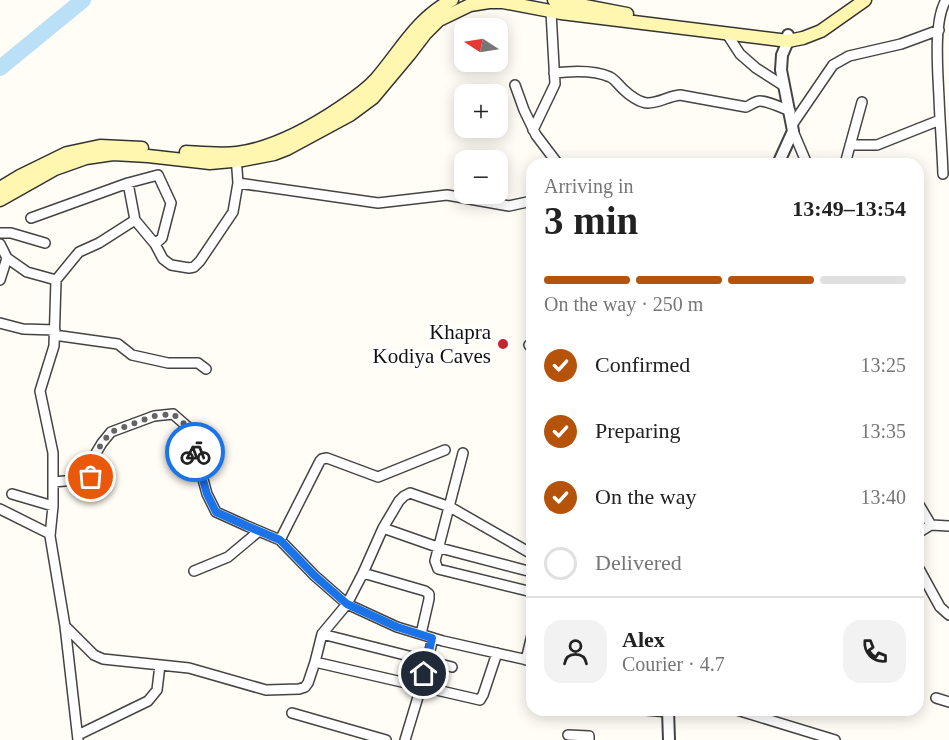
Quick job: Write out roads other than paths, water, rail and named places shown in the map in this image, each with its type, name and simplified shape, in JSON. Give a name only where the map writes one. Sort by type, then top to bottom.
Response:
[{"type":"main road","points":[[0,200],[55,169],[86,158],[113,154],[138,155],[210,163],[236,157],[294,135],[362,93],[375,80],[415,28],[437,9],[452,0]]},
{"type":"main road","points":[[0,188],[67,153],[100,146],[125,146],[236,157],[274,154],[287,149],[351,115],[373,98],[425,34],[440,20],[470,5],[489,2],[553,6],[619,13],[788,38],[812,30],[839,14],[855,0]]},
{"type":"main road","points":[[553,6],[727,34],[803,38],[821,31],[864,0]]},
{"type":"street","points":[[943,174],[938,65],[940,18],[946,0]]},
{"type":"street","points":[[533,130],[554,88],[553,6]]},
{"type":"street","points":[[780,158],[793,128],[833,64],[849,56],[901,44],[939,30]]},
{"type":"street","points":[[727,34],[740,54],[756,68],[784,86]]},
{"type":"street","points":[[788,38],[782,55],[781,70],[793,128],[805,158]]},
{"type":"street","points":[[555,73],[574,71],[603,75],[612,78],[625,92],[649,103],[680,95],[746,107],[761,101],[790,111]]},
{"type":"street","points":[[516,86],[533,130],[554,158]]},
{"type":"street","points":[[847,158],[862,102]]},
{"type":"street","points":[[850,145],[877,145],[940,120]]},
{"type":"street","points":[[128,183],[135,220],[155,244],[163,259],[171,265],[194,267],[232,212],[238,183],[236,157]]},
{"type":"street","points":[[32,218],[128,183],[158,175],[171,203],[162,238],[155,244]]},
{"type":"street","points":[[238,183],[378,202],[447,195],[509,206],[526,202]]},
{"type":"street","points":[[135,220],[99,243],[79,252],[56,280],[54,346],[40,391],[52,453],[53,506],[50,534],[65,626],[78,737],[148,701],[157,690],[160,665]]},
{"type":"street","points":[[0,233],[11,233],[45,243]]},
{"type":"street","points":[[0,244],[7,258],[27,272],[56,280]]},
{"type":"street","points":[[0,280],[7,258]]},
{"type":"street","points":[[0,323],[23,329],[55,332],[118,344],[132,355],[168,363],[198,363],[206,369]]},
{"type":"street","points":[[53,482],[91,477],[96,453],[111,432],[154,416],[173,414],[189,428],[207,494],[216,512],[280,540],[315,576],[347,604],[397,627],[432,638],[526,659]]},
{"type":"street","points":[[280,540],[322,459],[327,458],[378,477],[445,450]]},
{"type":"street","points":[[464,453],[435,561],[438,569],[526,591]]},
{"type":"street","points":[[65,626],[97,658],[189,668],[266,690],[299,689],[308,683],[322,634],[347,604],[383,528],[404,496],[410,493],[450,507],[526,551]]},
{"type":"street","points":[[12,494],[53,506]]},
{"type":"street","points":[[0,509],[50,534]]},
{"type":"street","points":[[924,513],[931,525]]},
{"type":"street","points":[[924,529],[931,525],[949,526]]},
{"type":"street","points":[[383,528],[440,548],[526,570]]},
{"type":"street","points":[[194,571],[228,557],[259,531]]},
{"type":"street","points":[[363,573],[429,594],[421,634]]},
{"type":"street","points":[[924,578],[940,607],[949,615]]},
{"type":"street","points":[[322,634],[452,667]]},
{"type":"street","points":[[405,740],[422,687],[432,638]]},
{"type":"street","points":[[315,662],[480,700],[497,653]]},
{"type":"street","points":[[936,698],[949,702]]},
{"type":"street","points":[[292,713],[386,740]]},
{"type":"street","points":[[668,716],[669,740]]},
{"type":"street","points":[[757,716],[835,740]]},
{"type":"street","points":[[568,735],[589,736],[589,740]]},
{"type":"waterway","points":[[0,68],[83,0]]},
{"type":"place","name":"Khapra Kodiya Caves","points":[[503,344]]}]
